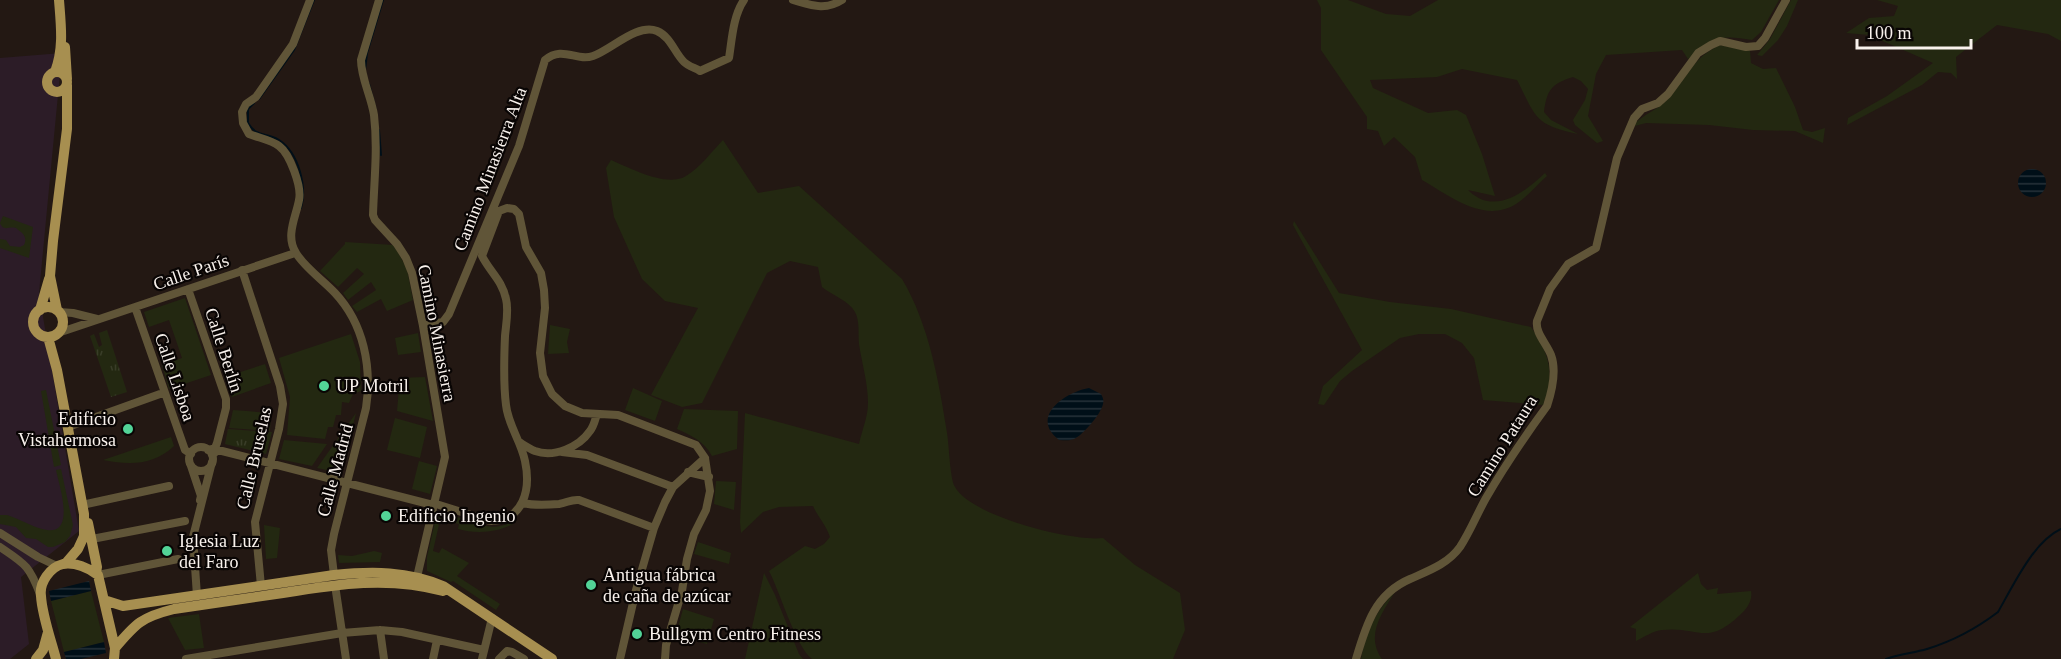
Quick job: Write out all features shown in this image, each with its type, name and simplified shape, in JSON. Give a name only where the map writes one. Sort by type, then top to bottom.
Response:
[{"type":"main road","points":[[59,0],[61,55],[55,72],[49,76],[47,83],[54,92],[67,129]]},
{"type":"main road","points":[[55,335],[40,335],[35,328],[34,318],[40,310],[50,276],[52,241],[67,129],[66,49],[62,38]]},
{"type":"main road","points":[[55,72],[63,74],[67,82]]},
{"type":"main road","points":[[54,92],[63,90],[67,82]]},
{"type":"main road","points":[[50,276],[63,323],[55,335],[57,370],[83,509],[84,536],[78,549],[62,565],[49,573],[40,594],[56,659]]},
{"type":"main road","points":[[40,310],[49,308],[58,311]]},
{"type":"main road","points":[[83,509],[97,538],[97,574],[117,655]]},
{"type":"main road","points":[[62,565],[76,564],[97,574]]},
{"type":"main road","points":[[117,655],[132,628],[142,619],[155,614],[387,572],[417,577],[443,586],[552,659]]},
{"type":"main road","points":[[104,600],[123,606],[261,586],[334,580],[409,584],[452,594]]},
{"type":"main road","points":[[36,659],[43,650],[49,628]]},
{"type":"street","points":[[295,253],[290,237],[300,198],[290,161],[282,147],[249,134],[243,123],[242,112],[246,104],[256,97],[293,44],[310,0]]},
{"type":"street","name":"Camino Minasierra","points":[[379,0],[361,60],[361,69],[370,96],[376,144],[373,215],[398,244],[412,273],[445,457],[417,577]]},
{"type":"street","name":"Camino Minasierra Alta","points":[[423,326],[443,322],[449,314],[519,146],[545,60],[558,52],[592,57],[637,32],[654,30],[666,36],[684,62],[700,70],[729,58],[733,33],[744,0]]},
{"type":"street","points":[[793,0],[819,8],[836,4],[842,0]]},
{"type":"street","name":"Camino Pataura","points":[[1356,659],[1371,612],[1394,589],[1450,558],[1460,547],[1487,497],[1546,406],[1550,397],[1554,366],[1536,326],[1537,321],[1550,290],[1568,264],[1596,248],[1617,158],[1634,118],[1642,109],[1658,103],[1668,94],[1698,53],[1711,45],[1720,41],[1746,47],[1758,46],[1765,38],[1786,0]]},
{"type":"street","points":[[190,465],[195,470],[202,471],[209,468],[211,456],[217,451],[222,451],[433,504],[490,521],[499,521],[514,514],[523,503],[526,483],[525,462],[506,407],[504,383],[507,301],[500,281],[482,255],[499,211],[507,208],[514,209],[519,214],[526,248],[541,273],[545,308],[540,353],[543,376],[552,394],[565,406],[582,413],[618,415],[696,445],[705,458],[710,491],[706,510],[694,534],[687,559],[682,591],[666,645],[665,659]]},
{"type":"street","name":"Calle París","points":[[55,335],[295,253]]},
{"type":"street","name":"Calle Madrid","points":[[295,253],[342,303],[358,329],[368,368],[369,390],[366,408],[331,550],[346,659]]},
{"type":"street","name":"Calle Bruselas","points":[[242,270],[280,386],[283,404],[279,429],[255,522],[261,586]]},
{"type":"street","name":"Calle Berlín","points":[[188,289],[226,399],[226,408],[217,443],[211,456],[192,547],[197,596]]},
{"type":"street","name":"Calle Lisboa","points":[[135,307],[185,450],[190,454]]},
{"type":"street","name":"Calle París","points":[[58,311],[97,319]]},
{"type":"street","points":[[68,428],[165,394]]},
{"type":"street","points":[[562,452],[584,438],[592,429],[597,414]]},
{"type":"street","points":[[584,438],[587,454]]},
{"type":"street","points":[[519,442],[536,452],[587,454],[673,487]]},
{"type":"street","points":[[198,516],[201,495],[190,465],[190,454],[199,448],[211,456]]},
{"type":"street","points":[[525,462],[536,452]]},
{"type":"street","points":[[620,659],[628,618],[654,528],[673,487],[705,458]]},
{"type":"street","points":[[688,472],[709,477]]},
{"type":"street","points":[[83,509],[169,486]]},
{"type":"street","points":[[523,503],[535,506],[548,503],[561,504],[573,499],[579,500],[654,528]]},
{"type":"street","points":[[97,538],[185,520]]},
{"type":"street","points":[[0,533],[38,557],[62,565]]},
{"type":"street","points":[[0,547],[26,565],[40,594]]},
{"type":"street","points":[[97,574],[178,559]]},
{"type":"street","points":[[482,659],[492,618]]},
{"type":"street","points":[[380,630],[384,659]]},
{"type":"street","points":[[186,659],[342,633],[380,630],[402,632],[484,650]]},
{"type":"street","points":[[433,659],[437,640]]},
{"type":"street","points":[[499,659],[507,651],[524,659]]},
{"type":"shaded area","points":[[62,53],[39,293],[79,531],[21,577],[29,644],[10,659],[0,659],[0,58]]},
{"type":"shaded area","points":[[2032,169],[2042,173],[2046,183],[2042,193],[2032,197],[2022,193],[2018,183],[2022,173]]},
{"type":"shaded area","points":[[1089,388],[1101,394],[1103,398],[1099,413],[1078,437],[1059,440],[1051,431],[1048,423],[1049,414],[1061,400]]},
{"type":"shaded area","points":[[89,581],[91,591],[51,601],[49,591]]},
{"type":"shaded area","points":[[104,642],[106,653],[81,659],[66,659],[64,652]]},
{"type":"green space","points":[[1317,0],[1348,0],[1386,14],[1410,16],[1438,0],[1779,0],[1761,32],[1752,40],[1732,37],[1717,39],[1688,59],[1682,50],[1606,55],[1596,74],[1588,116],[1603,141],[1597,143],[1575,125],[1573,120],[1585,100],[1588,89],[1581,81],[1573,77],[1560,82],[1551,89],[1544,112],[1551,120],[1578,134],[1553,127],[1538,118],[1517,80],[1462,69],[1437,77],[1370,80],[1373,88],[1428,113],[1457,110],[1466,115],[1482,154],[1495,196],[1468,190],[1478,198],[1488,201],[1508,199],[1528,188],[1545,173],[1547,176],[1516,204],[1492,211],[1468,206],[1422,180],[1415,157],[1394,137],[1384,146],[1378,131],[1367,129],[1367,117],[1321,50],[1321,8]]},
{"type":"green space","points":[[1791,0],[1798,0],[1787,26],[1778,40],[1762,56],[1757,55],[1770,39]]},
{"type":"green space","points":[[1877,0],[2061,0],[2061,41],[2048,34],[1997,25],[1956,57],[1957,79],[1951,73],[1938,72],[1922,85],[1847,125],[1848,118],[1887,96],[1933,63],[1869,35],[1846,33],[1869,18],[1894,16],[1898,6]]},
{"type":"green space","points":[[1720,45],[1750,51],[1751,63],[1763,69],[1776,68],[1795,107],[1803,130],[1812,132],[1825,128],[1823,143],[1795,131],[1646,123],[1631,127],[1664,103],[1697,62]]},
{"type":"green space","points":[[723,140],[758,193],[799,186],[902,279],[919,315],[932,354],[955,487],[965,498],[980,508],[1023,525],[1069,536],[1103,538],[1135,565],[1180,593],[1185,630],[1173,659],[812,659],[806,653],[794,631],[769,571],[805,546],[815,549],[830,537],[813,506],[779,507],[763,512],[741,533],[745,413],[859,444],[868,403],[857,316],[849,305],[822,287],[818,267],[790,261],[767,273],[702,403],[682,407],[651,395],[698,308],[665,301],[642,279],[614,217],[606,168],[611,160],[648,176],[669,180],[678,179],[696,169]]},
{"type":"green space","points":[[3,216],[33,227],[29,258],[0,248],[0,239],[6,240],[10,246],[20,247],[25,242],[24,235],[16,228],[2,226],[0,223]]},
{"type":"green space","points":[[1294,221],[1339,293],[1451,309],[1531,327],[1549,364],[1549,384],[1543,405],[1483,400],[1474,358],[1462,343],[1445,334],[1419,334],[1400,338],[1340,381],[1324,405],[1318,404],[1323,386],[1362,350],[1293,225]]},
{"type":"green space","points":[[345,242],[394,245],[407,269],[413,300],[387,311],[381,299],[357,312],[352,306],[376,290],[371,282],[348,300],[343,293],[364,274],[357,268],[338,287],[320,271]]},
{"type":"green space","points":[[185,298],[211,375],[169,389],[162,365],[182,358],[169,320],[149,327],[144,312]]},
{"type":"green space","points":[[550,325],[570,329],[567,342],[569,353],[548,354]]},
{"type":"green space","points":[[107,330],[127,392],[111,397],[90,336],[94,334],[99,347],[102,345],[99,333]]},
{"type":"green space","points":[[418,333],[421,352],[398,355],[395,338]]},
{"type":"green space","name":"UP Motril","points":[[351,334],[360,362],[361,391],[353,394],[349,403],[342,402],[341,415],[336,415],[333,427],[328,427],[325,439],[287,435],[290,397],[279,358]]},
{"type":"green space","points":[[265,364],[271,383],[232,397],[225,377]]},
{"type":"green space","points":[[425,377],[433,421],[397,411],[400,378]]},
{"type":"green space","points":[[633,388],[662,401],[655,421],[625,410]]},
{"type":"green space","points":[[46,390],[61,465],[54,467],[41,391]]},
{"type":"green space","points":[[684,409],[738,411],[737,449],[712,456],[701,443],[677,429]]},
{"type":"green space","points":[[233,410],[271,413],[270,431],[229,428]]},
{"type":"green space","points":[[356,413],[341,473],[317,468]]},
{"type":"green space","points":[[395,418],[427,427],[420,458],[387,450]]},
{"type":"green space","points":[[228,429],[272,432],[266,454],[225,444]]},
{"type":"green space","points":[[171,437],[174,446],[166,453],[149,461],[122,463],[103,460]]},
{"type":"green space","points":[[284,440],[327,444],[312,466],[279,459]]},
{"type":"green space","points":[[419,461],[437,466],[430,494],[412,489]]},
{"type":"green space","points":[[61,469],[73,525],[70,536],[65,542],[48,547],[36,539],[26,538],[16,527],[0,524],[0,515],[7,515],[42,529],[56,529],[61,524],[64,507],[56,470]]},
{"type":"green space","points":[[716,481],[736,482],[734,510],[714,504]]},
{"type":"green space","points":[[440,511],[445,513],[443,520],[440,520],[433,551],[439,553],[442,548],[469,563],[457,576],[500,604],[496,610],[453,581],[427,571],[427,557],[437,513]]},
{"type":"green space","points":[[452,515],[489,526],[496,527],[511,522],[513,524],[493,531],[465,531],[458,529],[459,524],[451,522]]},
{"type":"green space","points":[[264,525],[280,528],[277,558],[266,559]]},
{"type":"green space","points":[[698,542],[731,553],[729,564],[694,554]]},
{"type":"green space","points":[[374,551],[382,553],[380,562],[339,563],[338,555],[352,556]]},
{"type":"green space","points":[[764,573],[799,654],[803,659],[745,659]]},
{"type":"green space","points":[[1698,573],[1701,584],[1707,590],[1718,588],[1717,594],[1751,591],[1750,601],[1743,613],[1728,625],[1710,633],[1662,630],[1636,641],[1636,629],[1630,627]]},
{"type":"green space","points":[[91,591],[104,642],[64,652],[51,601]]},
{"type":"green space","points":[[1395,592],[1377,624],[1375,633],[1377,650],[1382,659],[1361,659],[1372,623]]},
{"type":"green space","points":[[683,609],[714,619],[707,644],[676,635]]},
{"type":"green space","points":[[199,614],[204,648],[185,650],[168,618]]},
{"type":"waterway","points":[[259,99],[294,50],[314,0]]},
{"type":"waterway","points":[[365,70],[367,53],[383,0]]},
{"type":"waterway","points":[[369,84],[376,110]]},
{"type":"waterway","points":[[254,103],[248,109],[248,123],[251,128],[258,133],[279,140],[292,153],[302,181],[301,208]]},
{"type":"waterway","points":[[379,130],[381,155]]},
{"type":"waterway","points":[[1886,659],[1946,642],[1973,629],[1998,612],[2033,554],[2051,535],[2061,529]]},
{"type":"place","name":"UP Motril","points":[[324,386]]},
{"type":"place","name":"Edificio Vistahermosa","points":[[128,429]]},
{"type":"place","name":"Edificio Ingenio","points":[[386,516]]},
{"type":"place","name":"Iglesia Luz del Faro","points":[[167,551]]},
{"type":"place","name":"Antigua fábrica de caña de azúcar","points":[[591,585]]},
{"type":"place","name":"Bullgym Centro Fitness","points":[[637,634]]}]
